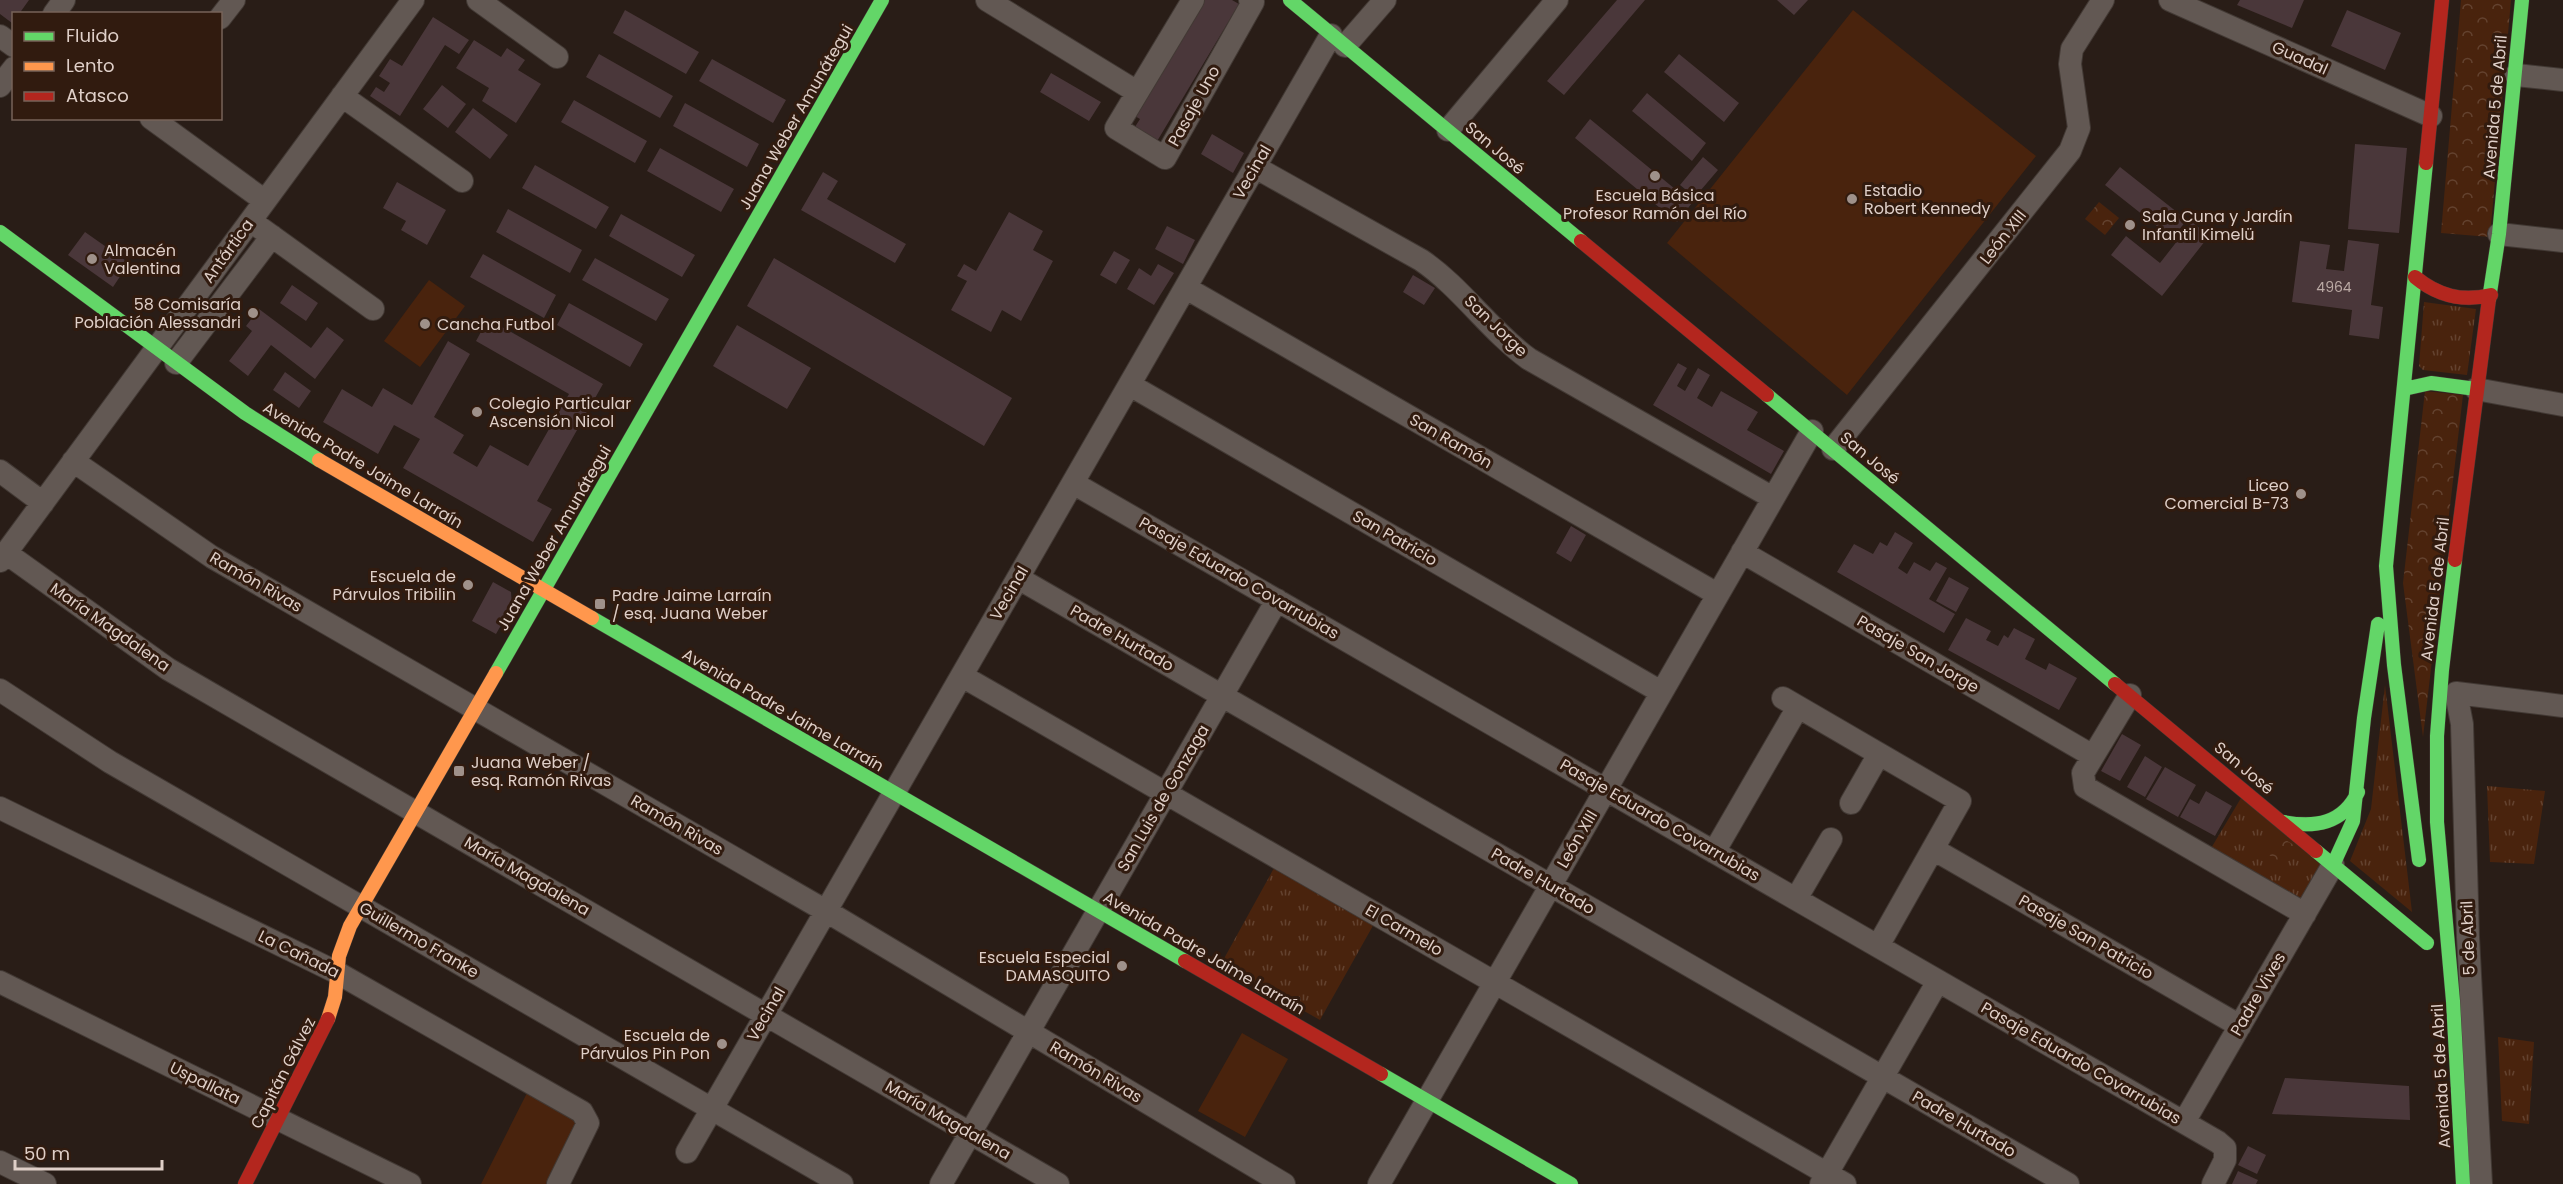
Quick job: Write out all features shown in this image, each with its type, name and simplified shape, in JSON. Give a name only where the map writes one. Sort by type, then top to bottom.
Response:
[{"type":"street","points":[[222,15],[234,0]]},
{"type":"street","name":"Antártica","points":[[3,557],[413,0]]},
{"type":"street","points":[[478,0],[557,57]]},
{"type":"street","name":"Juana Weber Amunátegui","points":[[336,972],[344,941],[361,907],[882,0]]},
{"type":"street","points":[[987,0],[1137,92],[1189,2]]},
{"type":"street","name":"Pasaje Uno","points":[[1137,92],[1116,128],[1165,158],[1252,2],[1250,0]]},
{"type":"street","name":"San José","points":[[1290,0],[2283,822],[2428,949],[2425,920]]},
{"type":"street","name":"Vecinal","points":[[687,1152],[1255,167],[1338,41],[1385,0]]},
{"type":"street","points":[[1448,130],[1557,0]]},
{"type":"street","name":"León XIII","points":[[1833,449],[2070,151],[2079,128],[2070,64],[2072,50],[2103,0]]},
{"type":"street","name":"Guadal","points":[[2170,0],[2431,116]]},
{"type":"street","name":"Avenida 5 de Abril","points":[[2421,874],[2394,665],[2386,566],[2442,0]]},
{"type":"street","name":"Avenida 5 de Abril","points":[[2463,1184],[2453,1001],[2437,822],[2436,774],[2442,670],[2476,389],[2499,234],[2522,0]]},
{"type":"street","points":[[0,86],[12,71]]},
{"type":"street","points":[[2516,75],[2563,80]]},
{"type":"street","points":[[342,96],[462,181]]},
{"type":"street","points":[[154,120],[265,201]]},
{"type":"street","name":"San Jorge","points":[[1255,167],[1440,272],[1505,339],[1529,358],[1773,498]]},
{"type":"street","points":[[250,221],[373,309]]},
{"type":"street","name":"Avenida Padre Jaime Larraín","points":[[0,232],[156,349],[310,455],[1571,1184]]},
{"type":"street","points":[[2499,234],[2563,241]]},
{"type":"street","name":"Antártica","points":[[176,363],[272,236]]},
{"type":"street","points":[[2415,277],[2431,290],[2452,297],[2475,298],[2491,295]]},
{"type":"street","name":"San Ramón","points":[[1186,288],[1717,594]]},
{"type":"street","points":[[2404,389],[2417,383],[2435,382],[2563,405]]},
{"type":"street","name":"San Patricio","points":[[1130,385],[1661,692]]},
{"type":"street","name":"León XIII","points":[[1378,1184],[1812,431]]},
{"type":"street","name":"Ramón Rivas","points":[[73,461],[212,557],[826,911],[1284,1184]]},
{"type":"street","points":[[0,471],[43,503]]},
{"type":"street","name":"Pasaje Eduardo Covarrubias","points":[[1073,483],[2184,1122],[2224,1148],[2225,1160],[2217,1177]]},
{"type":"street","name":"Pasaje San Jorge","points":[[1742,552],[2093,756]]},
{"type":"street","name":"María Magdalena","points":[[3,557],[168,669],[1059,1184]]},
{"type":"street","points":[[2333,865],[2350,832],[2358,792],[2364,718],[2386,566]]},
{"type":"street","name":"Padre Hurtado","points":[[1018,578],[2068,1184]]},
{"type":"street","name":"San Luis de Gonzaga","points":[[941,1184],[1277,600]]},
{"type":"street","points":[[2442,670],[2456,693],[2563,706]]},
{"type":"street","name":"El Carmelo","points":[[962,676],[1495,982],[1831,1180]]},
{"type":"street","name":"Guillermo Franke","points":[[0,691],[100,756],[842,1184]]},
{"type":"street","name":"5 de Abril","points":[[2456,693],[2462,724],[2468,937],[2481,1184]]},
{"type":"street","points":[[2130,695],[2082,778],[2085,787],[2305,914]]},
{"type":"street","points":[[1714,852],[1790,703],[1960,801],[1878,946]]},
{"type":"street","points":[[1851,802],[1879,754]]},
{"type":"street","points":[[2283,822],[2308,826],[2330,822],[2345,813],[2358,792]]},
{"type":"street","name":"La Cañada","points":[[0,808],[336,972],[582,1112],[588,1119],[587,1127],[558,1184]]},
{"type":"street","points":[[1796,899],[1831,839]]},
{"type":"street","name":"Pasaje San Patricio","points":[[1933,849],[2240,1026]]},
{"type":"street","name":"Padre Vives","points":[[2184,1122],[2333,865]]},
{"type":"street","name":"Capitán Gálvez","points":[[246,1184],[328,1020],[335,997],[336,972]]},
{"type":"street","points":[[1831,1180],[1882,1077],[1938,981]]},
{"type":"street","name":"Uspallata","points":[[0,982],[410,1184]]},
{"type":"street","points":[[0,1162],[45,1184]]},
{"type":"green space","points":[[2461,0],[2511,0],[2490,237],[2441,233]]},
{"type":"green space","name":"Estadio Robert Kennedy","points":[[1853,10],[2036,156],[1847,395],[1667,243]]},
{"type":"green space","points":[[2099,202],[2119,218],[2105,235],[2085,219]]},
{"type":"green space","name":"Cancha Futbol","points":[[429,280],[465,306],[420,367],[384,341]]},
{"type":"green space","points":[[2424,302],[2476,309],[2467,375],[2423,370],[2419,366]]},
{"type":"green space","points":[[2425,391],[2463,395],[2423,737],[2403,583]]},
{"type":"green space","points":[[2385,685],[2412,912],[2350,861],[2371,809]]},
{"type":"green space","points":[[2487,786],[2545,791],[2534,864],[2490,862]]},
{"type":"green space","points":[[2241,798],[2322,862],[2299,903],[2210,850]]},
{"type":"green space","points":[[2274,833],[2294,845],[2283,864],[2263,851]]},
{"type":"green space","points":[[1279,859],[1379,915],[1320,1020],[1221,964]]},
{"type":"green space","points":[[1242,1033],[1288,1059],[1245,1137],[1198,1111]]},
{"type":"green space","points":[[2498,1037],[2534,1042],[2529,1124],[2502,1121]]},
{"type":"green space","points":[[527,1093],[580,1121],[547,1184],[481,1184]]},
{"type":"building","points":[[0,0],[29,0],[20,12],[12,12],[12,23],[0,14]]},
{"type":"building","points":[[1199,0],[1232,0],[1239,4],[1156,143],[1133,130],[1140,119],[1133,115]]},
{"type":"building","points":[[1617,0],[1645,0],[1564,95],[1547,81]]},
{"type":"building","points":[[1777,0],[1808,0],[1794,15]]},
{"type":"building","points":[[2240,0],[2304,0],[2292,28],[2237,5]]},
{"type":"building","points":[[625,10],[699,52],[686,74],[613,33]]},
{"type":"building","points":[[2347,10],[2401,33],[2385,70],[2331,46]]},
{"type":"building","points":[[433,17],[469,40],[459,54],[445,45],[400,116],[370,96],[376,87],[384,92],[390,83],[379,76],[390,59],[402,66]]},
{"type":"building","points":[[474,40],[501,57],[507,48],[525,60],[518,70],[541,84],[516,123],[482,101],[489,88],[456,68]]},
{"type":"building","points":[[599,54],[673,96],[660,118],[586,77]]},
{"type":"building","points":[[1679,54],[1739,103],[1724,122],[1664,72]]},
{"type":"building","points":[[712,59],[786,100],[773,123],[699,81]]},
{"type":"building","points":[[1051,73],[1101,102],[1089,121],[1040,92]]},
{"type":"building","points":[[442,85],[466,104],[448,128],[423,109]]},
{"type":"building","points":[[1647,93],[1706,143],[1692,161],[1632,111]]},
{"type":"building","points":[[574,100],[647,141],[635,163],[561,122]]},
{"type":"building","points":[[685,103],[759,144],[747,167],[673,126]]},
{"type":"building","points":[[473,108],[508,135],[490,159],[455,132]]},
{"type":"building","points":[[1590,119],[1692,203],[1677,222],[1575,138]]},
{"type":"building","points":[[1212,134],[1244,153],[1233,173],[1201,154]]},
{"type":"building","points":[[2355,144],[2407,148],[2399,233],[2348,229]]},
{"type":"building","points":[[660,148],[734,189],[721,212],[647,171]]},
{"type":"building","points":[[1703,157],[1718,170],[1695,197],[1680,185]]},
{"type":"building","points":[[535,165],[609,207],[596,229],[522,188]]},
{"type":"building","points":[[2120,167],[2187,220],[2172,238],[2105,185]]},
{"type":"building","points":[[823,172],[838,181],[827,199],[906,244],[895,263],[801,210]]},
{"type":"building","points":[[397,182],[446,210],[427,245],[401,230],[406,221],[383,208]]},
{"type":"building","points":[[508,209],[582,250],[570,273],[496,232]]},
{"type":"building","points":[[1009,212],[1043,231],[1033,250],[1053,261],[1021,321],[1002,310],[991,332],[951,310],[967,281],[957,276],[964,264],[976,271]]},
{"type":"building","points":[[621,214],[695,255],[682,277],[609,236]]},
{"type":"building","points":[[2192,222],[2209,236],[2162,296],[2111,255],[2126,236],[2160,263]]},
{"type":"building","points":[[1167,226],[1195,240],[1183,264],[1155,249]]},
{"type":"building","points":[[85,232],[129,263],[113,287],[68,255]]},
{"type":"building","points":[[2348,240],[2379,244],[2371,305],[2383,307],[2379,339],[2349,335],[2352,310],[2292,302],[2300,241],[2330,245],[2326,269],[2344,271]]},
{"type":"building","points":[[1114,251],[1130,260],[1116,284],[1100,275]]},
{"type":"building","points":[[483,254],[556,295],[544,318],[470,277]]},
{"type":"building","points":[[595,258],[669,299],[656,321],[582,280]]},
{"type":"building","points":[[774,258],[1012,398],[984,446],[747,306]]},
{"type":"building","points":[[1158,264],[1174,273],[1154,305],[1127,289],[1139,268],[1151,276]]},
{"type":"building","points":[[1413,275],[1435,288],[1424,305],[1403,292]]},
{"type":"building","points":[[292,285],[318,303],[306,321],[280,303]]},
{"type":"building","points":[[569,303],[643,344],[630,367],[557,325]]},
{"type":"building","points":[[259,309],[311,348],[327,327],[344,340],[315,379],[271,345],[248,376],[229,361],[252,331],[246,326]]},
{"type":"building","points":[[488,319],[603,384],[537,501],[552,509],[533,542],[403,468],[420,439],[394,425],[378,454],[323,422],[342,389],[372,407],[383,388],[412,405],[448,341],[470,354],[434,417],[464,435],[453,453],[477,467],[490,445],[528,466],[569,394],[476,341]]},
{"type":"building","points":[[737,325],[811,368],[787,409],[713,366]]},
{"type":"building","points":[[1678,363],[1687,368],[1677,386],[1685,391],[1698,368],[1710,375],[1697,398],[1712,407],[1721,391],[1758,412],[1747,430],[1784,451],[1771,474],[1653,405]]},
{"type":"building","points":[[285,372],[311,391],[299,408],[273,390]]},
{"type":"building","points":[[1571,526],[1586,535],[1571,562],[1556,553]]},
{"type":"building","points":[[1895,532],[1913,543],[1898,568],[1907,574],[1914,562],[1930,571],[1936,562],[1947,568],[1929,599],[1955,614],[1944,633],[1837,572],[1854,544],[1873,554],[1880,542],[1887,546]]},
{"type":"building","points":[[1949,577],[1969,588],[1956,612],[1936,601]]},
{"type":"building","points":[[493,582],[511,592],[512,606],[496,634],[472,621]]},
{"type":"building","points":[[1966,618],[1991,631],[1986,640],[1998,646],[2004,635],[2008,638],[2014,628],[2035,639],[2025,659],[2046,670],[2049,663],[2077,678],[2059,710],[1948,650]]},
{"type":"building","points":[[2122,734],[2141,745],[2120,781],[2101,771]]},
{"type":"building","points":[[2145,756],[2162,767],[2145,797],[2127,787]]},
{"type":"building","points":[[2165,767],[2196,785],[2178,817],[2146,799]]},
{"type":"building","points":[[2206,791],[2232,806],[2215,836],[2180,817],[2190,799],[2199,804]]},
{"type":"building","points":[[2285,1078],[2409,1086],[2410,1120],[2272,1114]]},
{"type":"building","points":[[2248,1146],[2266,1155],[2257,1174],[2238,1165]]},
{"type":"building","points":[[2238,1171],[2258,1180],[2256,1184],[2232,1184]]},
{"type":"traffic: fast","points":[[496,673],[882,0]]},
{"type":"traffic: fast","points":[[1290,0],[1581,241]]},
{"type":"traffic: fast","points":[[2489,299],[2499,234],[2522,0]]},
{"type":"traffic: fast","points":[[2419,860],[2394,665],[2386,566],[2426,163]]},
{"type":"traffic: fast","points":[[0,232],[245,413],[319,460]]},
{"type":"traffic: fast","points":[[2404,389],[2431,383],[2476,389]]},
{"type":"traffic: fast","points":[[1767,395],[2115,684]]},
{"type":"traffic: fast","points":[[2455,560],[2437,736],[2437,822],[2453,1001],[2463,1184]]},
{"type":"traffic: fast","points":[[592,618],[1185,961]]},
{"type":"traffic: fast","points":[[2333,865],[2353,821],[2364,718],[2378,624]]},
{"type":"traffic: fast","points":[[2283,822],[2317,824],[2327,821],[2344,811],[2358,792]]},
{"type":"traffic: fast","points":[[2316,851],[2427,943]]},
{"type":"traffic: fast","points":[[1381,1074],[1571,1184]]},
{"type":"traffic: slow","points":[[319,460],[592,618]]},
{"type":"traffic: slow","points":[[328,1019],[335,997],[339,956],[350,926],[496,673]]},
{"type":"traffic: jam","points":[[2426,163],[2442,0]]},
{"type":"traffic: jam","points":[[1581,241],[1767,395]]},
{"type":"traffic: jam","points":[[2415,277],[2432,289],[2451,296],[2470,298],[2491,295]]},
{"type":"traffic: jam","points":[[2455,560],[2489,299]]},
{"type":"traffic: jam","points":[[2115,684],[2316,851]]},
{"type":"traffic: jam","points":[[1185,961],[1381,1074]]},
{"type":"traffic: jam","points":[[245,1184],[328,1019]]},
{"type":"place","name":"Escuela Básica Profesor Ramón del Río","points":[[1655,176]]},
{"type":"place","name":"Estadio Robert Kennedy","points":[[1852,199]]},
{"type":"place","name":"Sala Cuna y Jardín Infantil Kimelü","points":[[2130,225]]},
{"type":"place","name":"Almacén Valentina","points":[[92,259]]},
{"type":"place","name":"58 Comisaría Población Alessandri","points":[[253,313]]},
{"type":"place","name":"Cancha Futbol","points":[[425,324]]},
{"type":"place","name":"Colegio Particular Ascensión Nicol","points":[[477,412]]},
{"type":"place","name":"Liceo Comercial B-73","points":[[2301,494]]},
{"type":"place","name":"Escuela de Párvulos Tribilin","points":[[468,585]]},
{"type":"place","name":"Padre Jaime Larraín / esq. Juana Weber","points":[[600,604]]},
{"type":"place","name":"Juana Weber / esq. Ramón Rivas","points":[[459,771]]},
{"type":"place","name":"Escuela Especial DAMASQUITO","points":[[1122,966]]},
{"type":"place","name":"Escuela de Párvulos Pin Pon","points":[[722,1044]]}]
